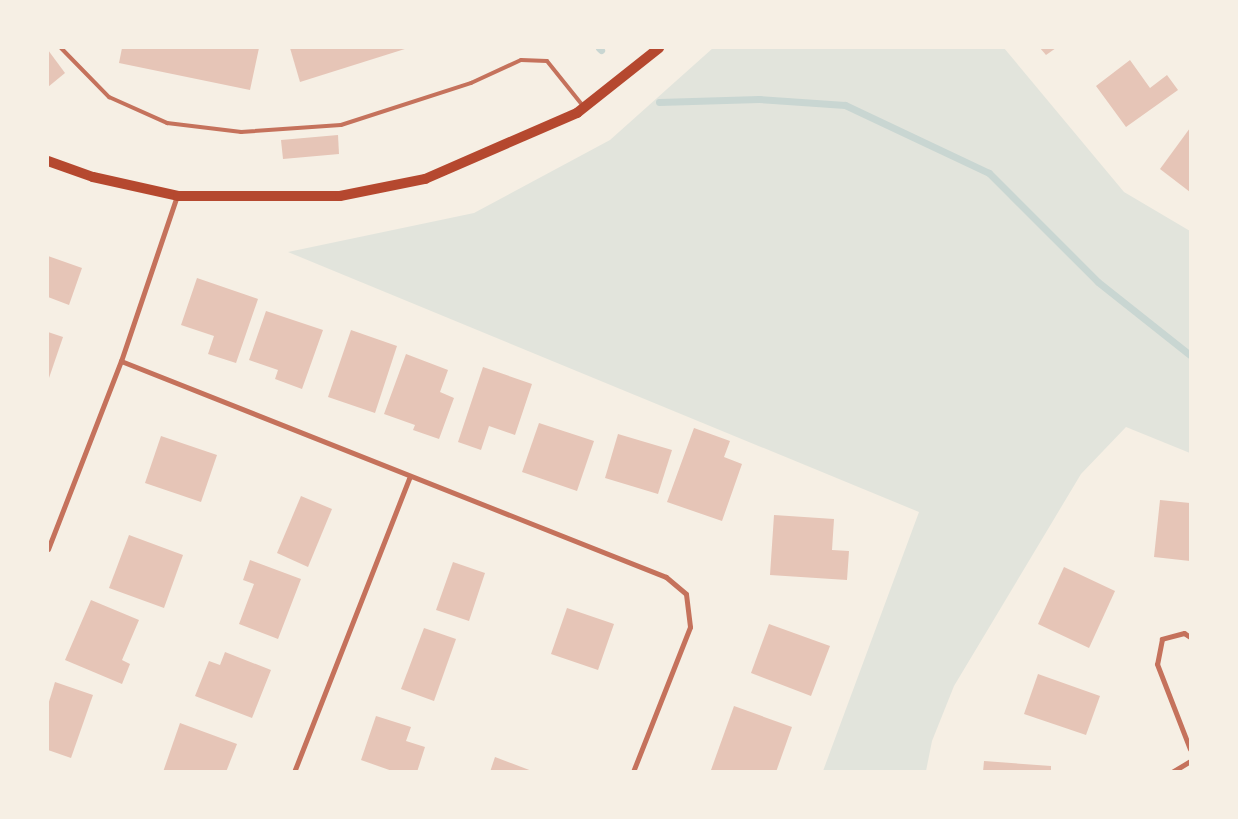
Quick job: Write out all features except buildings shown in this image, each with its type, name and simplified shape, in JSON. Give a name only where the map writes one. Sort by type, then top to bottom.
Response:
[{"type":"main road","points":[[48,161],[93,177],[178,196],[340,196],[425,179],[576,112],[659,48]]},
{"type":"street","points":[[48,549],[121,361],[178,196]]},
{"type":"street","points":[[121,361],[409,478],[666,577],[686,594],[690,627],[633,772]]},
{"type":"street","points":[[294,772],[409,478]]},
{"type":"street","points":[[1190,637],[1184,633],[1162,639],[1157,664],[1190,749]]},
{"type":"street","points":[[1172,772],[1190,761]]},
{"type":"lane","points":[[61,48],[109,97],[167,123],[241,132],[341,125],[471,83],[521,60],[547,61],[584,106]]},
{"type":"shaded area","points":[[713,48],[1004,48],[1124,192],[1190,231],[1190,453],[1126,427],[1081,474],[954,686],[932,741],[926,771],[823,771],[919,512],[288,252],[474,213],[610,140]]},
{"type":"waterway","points":[[659,102],[759,99],[845,105],[989,173],[1098,282],[1190,355]]}]
